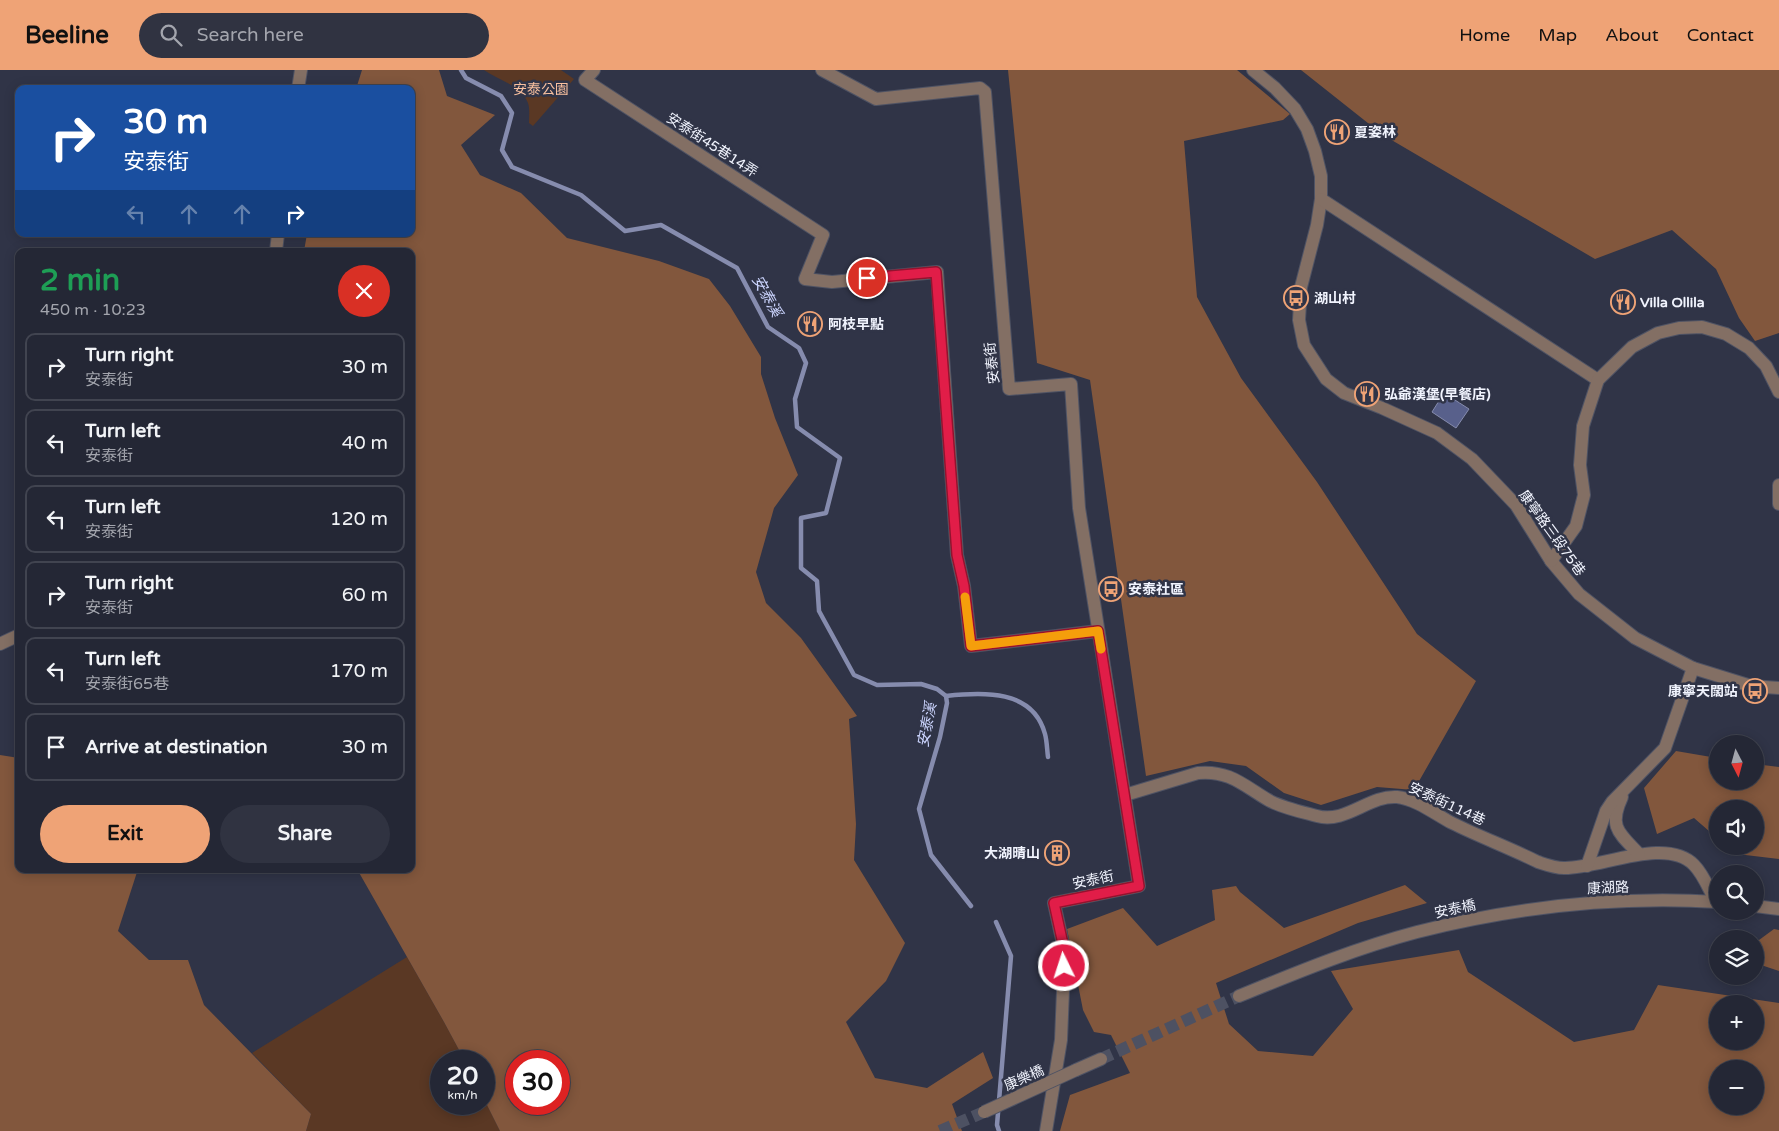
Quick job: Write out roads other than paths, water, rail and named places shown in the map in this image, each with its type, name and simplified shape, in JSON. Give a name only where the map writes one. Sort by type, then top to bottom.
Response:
[{"type":"street","points":[[299,85],[301,70]]},
{"type":"street","name":"安泰街","points":[[822,70],[876,99],[980,88],[985,92],[1009,389],[1071,384],[1079,508],[1139,886],[1054,903],[1063,944],[1064,966],[1061,1040],[1046,1131]]},
{"type":"street","name":"康寧路三段75巷","points":[[1254,70],[1295,109],[1307,129],[1316,151],[1321,176],[1321,199],[1317,225],[1301,287],[1299,320],[1304,345],[1326,379],[1344,393],[1437,433],[1472,459],[1516,505],[1551,561],[1579,594],[1635,638],[1693,668],[1751,686],[1779,688]]},
{"type":"street","name":"安泰街45巷14弄","points":[[590,75],[823,235],[805,279],[832,282],[936,272],[957,555],[964,586],[971,646],[1098,631]]},
{"type":"street","points":[[1321,199],[1598,380]]},
{"type":"street","points":[[1551,561],[1576,526],[1584,495],[1580,465],[1583,426],[1598,380],[1632,347],[1658,333],[1679,328],[1702,327],[1726,334],[1749,348],[1766,366],[1779,392]]},
{"type":"street","points":[[1779,485],[1779,504]]},
{"type":"street","points":[[0,644],[15,637]]},
{"type":"street","points":[[1587,866],[1606,812],[1612,802],[1624,792],[1665,748],[1693,668]]},
{"type":"street","name":"安泰街114巷","points":[[1125,795],[1198,773],[1208,772],[1229,776],[1279,804],[1320,817],[1329,818],[1346,814],[1379,800],[1397,797],[1408,800],[1452,823],[1538,862],[1552,866],[1565,868],[1587,866],[1639,854],[1661,853],[1676,855],[1695,865],[1709,889]]},
{"type":"street","points":[[1624,792],[1618,805],[1615,823],[1623,838],[1639,854]]},
{"type":"street","name":"康湖路","points":[[1500,914],[1602,903],[1709,902]]},
{"type":"street","points":[[1764,907],[1779,909]]},
{"type":"street","name":"安泰橋","points":[[1239,996],[1324,962],[1416,932],[1500,914]]},
{"type":"street","name":"康樂橋","points":[[984,1112],[1101,1059]]},
{"type":"water","points":[[1444,393],[1469,409],[1456,428],[1432,412]]},
{"type":"waterway","name":"安泰溪","points":[[461,70],[466,78],[501,96],[512,113],[502,150],[512,167],[581,195],[625,231],[661,225],[737,268],[768,327],[799,348],[806,363],[795,399],[797,427],[840,458],[826,513],[801,518],[801,568],[817,581],[819,611],[854,675],[877,685],[921,684],[937,689],[946,696],[947,703],[940,737],[919,809],[931,855],[971,906]]},
{"type":"waterway","points":[[946,696],[990,694],[1018,701],[1030,709],[1039,719],[1046,737],[1048,757]]},
{"type":"waterway","name":"安泰溪","points":[[996,922],[1011,956],[997,1125],[999,1131]]},
{"type":"tunnel","points":[[1101,1059],[1239,996]]},
{"type":"tunnel","points":[[940,1131],[984,1112]]},
{"type":"place","name":"夏姿林","points":[[1337,132]]},
{"type":"place","name":"湖山村","points":[[1296,298]]},
{"type":"place","name":"Villa Ollila","points":[[1623,302]]},
{"type":"place","name":"阿枝早點","points":[[810,324]]},
{"type":"place","name":"弘爺漢堡(早餐店)","points":[[1367,394]]},
{"type":"place","name":"安泰社區","points":[[1111,589]]},
{"type":"place","name":"康寧天闊站","points":[[1755,691]]},
{"type":"place","name":"大湖晴山","points":[[1057,853]]},
{"type":"park label","name":"安泰公園","points":[[541,89]]}]
